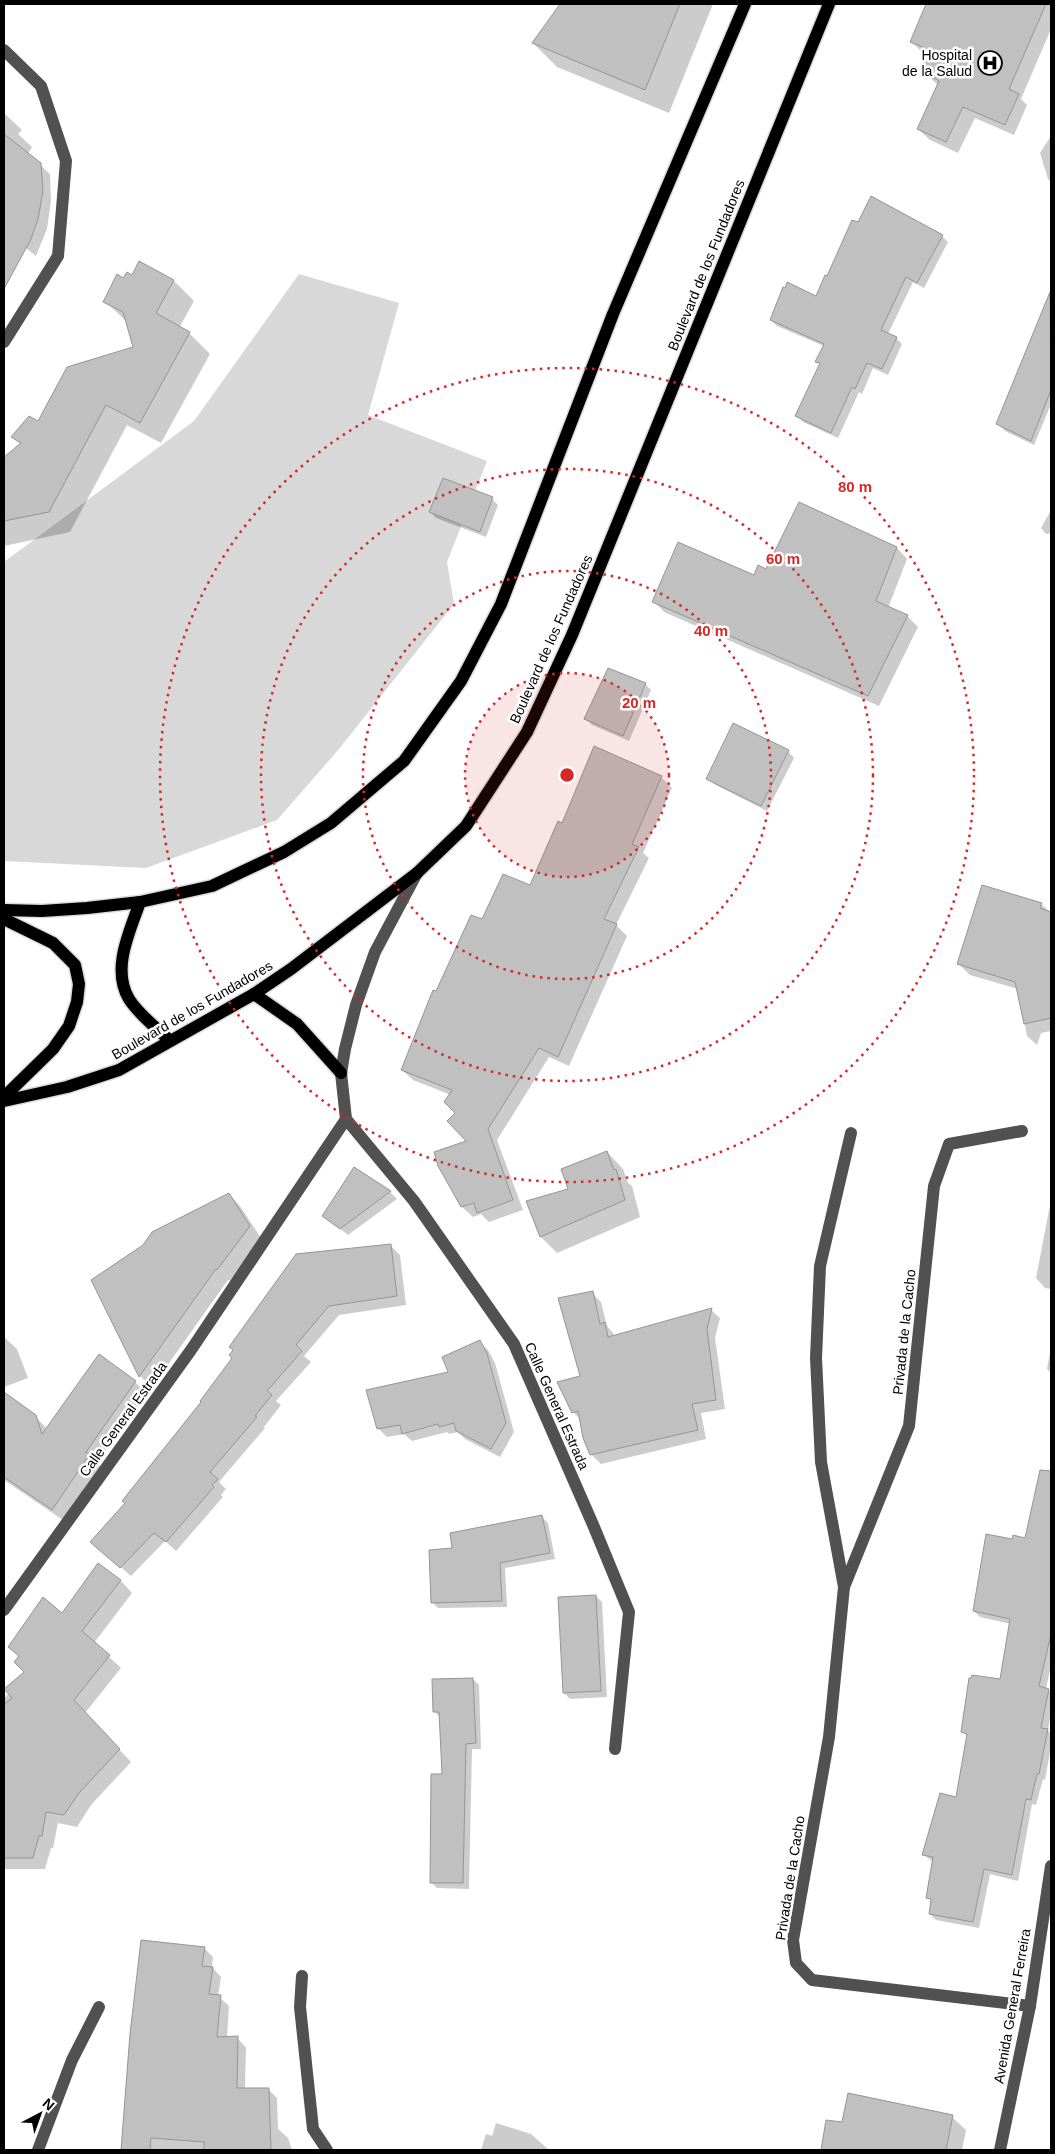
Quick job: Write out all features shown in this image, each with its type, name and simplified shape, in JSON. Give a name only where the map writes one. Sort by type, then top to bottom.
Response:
[{"type":"main road","points":[[4,910],[42,911],[140,902],[212,886],[284,852],[331,823],[404,761],[461,682],[501,604],[613,314],[745,4]]},
{"type":"main road","name":"Boulevard de los Fundadores","points":[[4,1101],[67,1087],[119,1070],[254,994],[291,969],[417,873],[466,826],[528,732],[572,635],[829,4]]},
{"type":"main road","points":[[140,902],[123,954],[121,976],[129,999],[170,1041]]},
{"type":"main road","points":[[4,919],[54,943],[75,965],[79,984],[77,1002],[69,1026],[53,1049],[4,1097]]},
{"type":"main road","points":[[254,994],[297,1024],[341,1073]]},
{"type":"street","points":[[4,50],[41,86],[66,161],[58,256],[4,342]]},
{"type":"street","points":[[346,1119],[341,1073],[344,1049],[356,1005],[375,952],[417,873]]},
{"type":"street","name":"Calle General Estrada","points":[[4,1610],[191,1350],[346,1119],[414,1201],[514,1344],[594,1528],[629,1612],[615,1749]]},
{"type":"street","name":"Privada de la Cacho","points":[[844,1587],[909,1426],[934,1186],[949,1144],[1022,1131]]},
{"type":"street","name":"Privada de la Cacho","points":[[851,1133],[820,1266],[816,1358],[821,1462],[844,1587],[829,1737],[792,1940],[796,1963],[812,1980],[1030,2006]]},
{"type":"street","name":"Avenida General Ferreira","points":[[1000,2150],[1048,1908],[1051,1866]]},
{"type":"street","points":[[302,1976],[300,2007],[313,2129],[327,2150]]},
{"type":"street","points":[[38,2150],[72,2060],[99,2007]]},
{"type":"shaded area","points":[[299,274],[399,303],[368,415],[487,461],[447,562],[454,604],[339,749],[277,820],[146,868],[4,861],[4,562],[194,421]]},
{"type":"building","points":[[560,4],[680,4],[645,90],[532,43]]},
{"type":"building","points":[[926,4],[1046,4],[1009,89],[1019,94],[1005,125],[963,107],[946,142],[917,129],[939,81],[920,70],[930,50],[910,42]]},
{"type":"building","points":[[4,134],[41,163],[43,191],[38,219],[31,239],[4,289]]},
{"type":"building","points":[[871,196],[943,235],[917,283],[906,277],[881,330],[897,337],[882,369],[867,363],[855,389],[852,387],[831,433],[795,416],[820,363],[815,362],[824,344],[770,320],[783,287],[785,288],[787,282],[816,296],[852,220],[858,222]]},
{"type":"building","points":[[139,261],[174,280],[156,313],[190,332],[140,423],[106,405],[49,512],[4,521],[4,457],[21,443],[11,437],[29,416],[38,421],[67,367],[133,347],[123,312],[103,302],[117,274],[123,278],[127,272],[132,275]]},
{"type":"building","points":[[1050,292],[1051,390],[1031,441],[996,424]]},
{"type":"building","points":[[443,478],[493,497],[480,532],[429,512]]},
{"type":"building","points":[[799,502],[897,547],[876,601],[908,615],[868,696],[652,602],[678,542],[754,575],[758,565],[766,569]]},
{"type":"building","points":[[608,668],[646,683],[623,736],[584,719]]},
{"type":"building","points":[[733,723],[789,750],[761,806],[706,779]]},
{"type":"building","points":[[594,746],[662,776],[632,844],[639,847],[604,919],[617,924],[558,1057],[539,1048],[488,1129],[513,1200],[477,1213],[474,1203],[461,1207],[438,1166],[434,1152],[466,1141],[447,1121],[455,1113],[444,1102],[452,1090],[401,1070],[433,990],[436,991],[471,915],[482,919],[503,874],[530,885],[558,821],[562,823]]},
{"type":"building","points":[[982,885],[1042,903],[1040,908],[1051,912],[1051,1018],[1024,1024],[1015,982],[957,964]]},
{"type":"building","points":[[607,1151],[614,1170],[616,1169],[625,1200],[540,1237],[526,1201],[568,1189],[561,1169]]},
{"type":"building","points":[[354,1167],[391,1191],[340,1229],[322,1216]]},
{"type":"building","points":[[229,1193],[250,1226],[216,1269],[139,1377],[91,1280],[143,1245],[152,1232]]},
{"type":"building","points":[[391,1244],[397,1296],[329,1306],[296,1345],[302,1351],[267,1391],[272,1395],[255,1416],[257,1417],[210,1472],[218,1479],[212,1485],[214,1487],[166,1542],[154,1533],[120,1568],[90,1542],[125,1503],[122,1501],[201,1402],[232,1358],[229,1355],[233,1350],[229,1347],[296,1254]]},
{"type":"building","points":[[593,1291],[600,1324],[605,1322],[608,1337],[712,1308],[707,1329],[716,1400],[692,1404],[698,1430],[590,1455],[583,1438],[578,1411],[572,1413],[557,1382],[580,1376],[558,1298]]},
{"type":"building","points":[[480,1340],[487,1353],[506,1423],[491,1449],[456,1431],[454,1423],[439,1427],[438,1424],[402,1434],[400,1425],[377,1429],[366,1390],[448,1372],[442,1357]]},
{"type":"building","points":[[99,1354],[136,1381],[86,1452],[90,1454],[52,1510],[4,1477],[4,1392],[36,1415],[42,1434]]},
{"type":"building","points":[[1040,1470],[1051,1471],[1051,1634],[1039,1686],[1049,1689],[1041,1728],[1048,1729],[1039,1774],[1037,1774],[1031,1800],[1026,1799],[1012,1875],[984,1869],[973,1922],[929,1914],[931,1899],[926,1898],[933,1857],[922,1855],[940,1793],[956,1797],[967,1734],[961,1732],[969,1678],[972,1675],[1000,1679],[1010,1619],[973,1611],[986,1534],[1012,1539],[1013,1535],[1025,1538]]},
{"type":"building","points":[[542,1515],[550,1553],[500,1563],[502,1601],[431,1603],[429,1550],[452,1548],[450,1533]]},
{"type":"building","points":[[98,1563],[121,1580],[82,1631],[110,1655],[74,1700],[120,1749],[79,1793],[64,1815],[46,1812],[42,1836],[39,1836],[33,1858],[4,1858],[4,1704],[12,1698],[4,1689],[24,1672],[14,1662],[19,1656],[8,1647],[43,1597],[62,1613]]},
{"type":"building","points":[[596,1595],[601,1691],[563,1693],[558,1597]]},
{"type":"building","points":[[473,1678],[476,1743],[466,1744],[463,1883],[430,1883],[431,1774],[442,1774],[439,1712],[433,1712],[432,1679]]},
{"type":"building","points":[[141,1940],[205,1947],[202,1966],[213,1967],[209,1994],[221,1995],[217,2037],[238,2036],[237,2088],[269,2088],[271,2150],[204,2150],[204,2142],[151,2138],[150,2150],[121,2150],[130,2034]]},
{"type":"building","points":[[848,2093],[953,2115],[946,2150],[821,2150],[826,2120],[842,2122]]},
{"type":"place","name":"Hospital de la Salud","points":[[990,63]]}]
